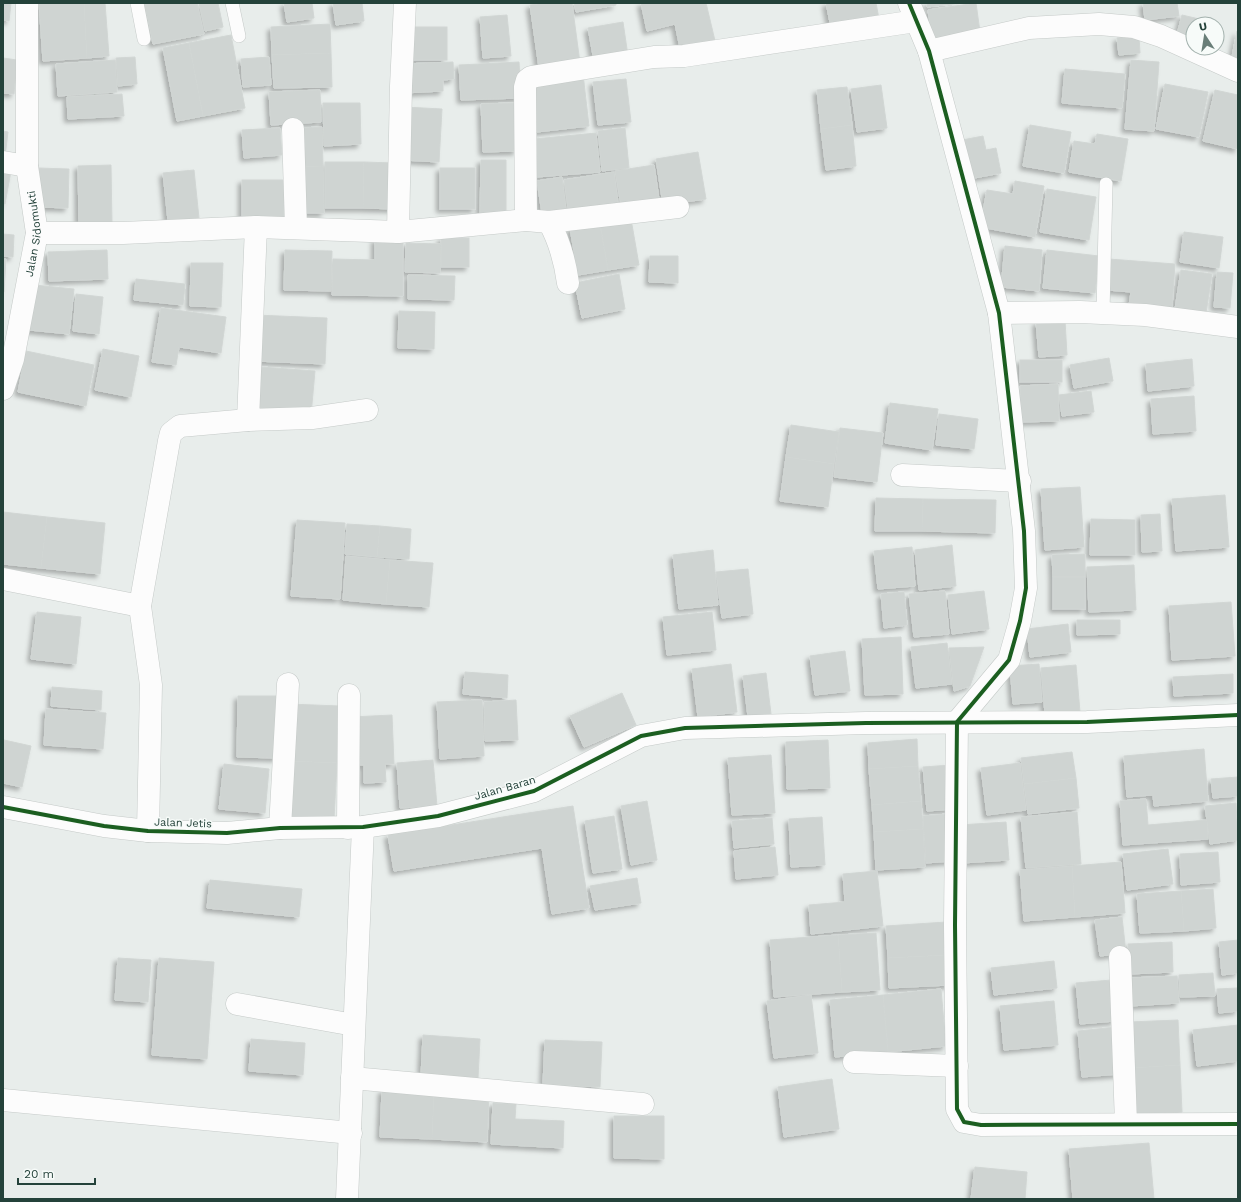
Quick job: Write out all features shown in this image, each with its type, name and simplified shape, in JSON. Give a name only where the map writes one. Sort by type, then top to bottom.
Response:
[{"type":"street","name":"Jalan Sidomukti","points":[[3,389],[8,358],[37,233],[27,166],[27,3]]},
{"type":"street","points":[[398,232],[401,86],[405,3]]},
{"type":"street","points":[[526,220],[525,87],[527,80],[531,77],[654,57],[684,56],[912,12],[929,51],[999,313],[1020,481],[1024,531],[1026,588],[1020,621],[1009,660],[957,722],[957,1108],[964,1122],[981,1125],[1126,1123],[1238,1124]]},
{"type":"street","points":[[929,51],[1029,28],[1098,24],[1134,27],[1161,36],[1238,71]]},
{"type":"street","points":[[293,129],[296,228]]},
{"type":"street","points":[[3,162],[27,166]]},
{"type":"street","points":[[37,233],[123,233],[256,227],[398,232],[526,220],[549,222],[678,206]]},
{"type":"street","points":[[549,222],[557,236],[565,260],[568,283]]},
{"type":"street","points":[[248,420],[256,227]]},
{"type":"street","points":[[999,313],[1103,313],[1145,315],[1238,326]]},
{"type":"street","points":[[148,831],[151,685],[140,606],[171,433],[180,426],[248,420],[312,418],[367,410]]},
{"type":"street","points":[[902,475],[1020,481]]},
{"type":"street","points":[[3,579],[140,606]]},
{"type":"street","points":[[280,828],[288,684]]},
{"type":"street","points":[[347,1199],[351,1133],[354,1025],[356,827],[349,695]]},
{"type":"street","name":"Jalan Baran","points":[[356,827],[438,816],[534,791],[641,736],[685,728],[957,722],[1088,722],[1238,714]]},
{"type":"street","name":"Jalan Jetis","points":[[3,807],[104,826],[148,831],[227,834],[280,828],[356,827]]},
{"type":"street","points":[[1120,958],[1126,1123]]},
{"type":"street","points":[[237,1004],[354,1025]]},
{"type":"street","points":[[854,1062],[957,1066]]},
{"type":"street","points":[[352,1078],[643,1104]]},
{"type":"street","points":[[3,1100],[351,1133]]},
{"type":"lane","points":[[137,3],[144,38]]},
{"type":"lane","points":[[232,3],[239,36]]},
{"type":"lane","points":[[1103,313],[1106,184]]},
{"type":"building","points":[[3,3],[11,3],[9,21],[3,20]]},
{"type":"building","points":[[39,3],[84,3],[87,58],[43,61]]},
{"type":"building","points":[[84,3],[105,3],[109,56],[87,58]]},
{"type":"building","points":[[144,3],[197,3],[204,34],[153,44]]},
{"type":"building","points":[[199,3],[218,3],[223,27],[205,31]]},
{"type":"building","points":[[284,3],[312,3],[314,18],[287,22]]},
{"type":"building","points":[[333,3],[362,3],[364,21],[336,25]]},
{"type":"building","points":[[545,3],[572,3],[580,63],[539,68],[530,5]]},
{"type":"building","points":[[574,3],[616,3],[616,5],[576,12]]},
{"type":"building","points":[[641,3],[706,3],[716,45],[681,53],[675,24],[647,31]]},
{"type":"building","points":[[826,3],[876,3],[879,19],[831,28]]},
{"type":"building","points":[[927,3],[960,3],[927,7]]},
{"type":"building","points":[[976,3],[980,32],[932,39],[928,10]]},
{"type":"building","points":[[1143,3],[1177,3],[1179,16],[1145,20]]},
{"type":"building","points":[[507,15],[511,56],[483,58],[480,17]]},
{"type":"building","points":[[1182,15],[1186,16],[1185,16],[1185,41],[1176,38]]},
{"type":"building","points":[[623,22],[628,56],[594,61],[588,28]]},
{"type":"building","points":[[330,24],[331,53],[272,55],[271,27]]},
{"type":"building","points":[[406,27],[447,27],[447,60],[406,60]]},
{"type":"building","points":[[1237,31],[1238,32],[1238,64],[1231,62]]},
{"type":"building","points":[[231,35],[245,108],[203,116],[189,43]]},
{"type":"building","points":[[1139,36],[1140,53],[1119,55],[1117,38]]},
{"type":"building","points":[[189,43],[203,116],[177,121],[163,48]]},
{"type":"building","points":[[331,53],[332,87],[274,88],[272,55]]},
{"type":"building","points":[[135,57],[137,84],[118,86],[116,58]]},
{"type":"building","points":[[269,57],[271,85],[243,87],[241,59]]},
{"type":"building","points":[[3,58],[17,60],[14,94],[3,93]]},
{"type":"building","points":[[115,60],[117,92],[58,96],[56,64]]},
{"type":"building","points":[[1131,60],[1159,62],[1154,131],[1125,129]]},
{"type":"building","points":[[453,62],[454,79],[443,80],[443,91],[404,93],[403,64]]},
{"type":"building","points":[[519,62],[521,98],[461,100],[459,65]]},
{"type":"building","points":[[1065,69],[1125,74],[1122,108],[1062,103]]},
{"type":"building","points":[[583,74],[589,126],[537,132],[531,80]]},
{"type":"building","points":[[626,79],[631,122],[598,125],[593,82]]},
{"type":"building","points":[[1165,84],[1208,92],[1199,137],[1156,129]]},
{"type":"building","points":[[881,85],[887,128],[857,132],[851,89]]},
{"type":"building","points":[[847,87],[852,125],[821,129],[817,90]]},
{"type":"building","points":[[320,90],[321,122],[271,125],[269,92]]},
{"type":"building","points":[[1215,90],[1238,95],[1238,149],[1203,141]]},
{"type":"building","points":[[122,94],[124,116],[68,119],[67,97]]},
{"type":"building","points":[[323,103],[360,103],[361,144],[324,146]]},
{"type":"building","points":[[514,103],[517,151],[483,152],[481,104]]},
{"type":"building","points":[[405,107],[442,109],[439,162],[402,160]]},
{"type":"building","points":[[852,125],[856,166],[826,170],[821,129]]},
{"type":"building","points":[[1030,125],[1071,132],[1064,173],[1023,166]]},
{"type":"building","points":[[322,127],[323,166],[299,167],[299,128]]},
{"type":"building","points":[[280,128],[282,155],[244,158],[242,130]]},
{"type":"building","points":[[625,128],[629,168],[602,171],[598,131]]},
{"type":"building","points":[[3,131],[8,132],[5,157],[3,157]]},
{"type":"building","points":[[596,133],[600,172],[537,177],[534,139]]},
{"type":"building","points":[[1097,134],[1128,139],[1121,181],[1069,172],[1074,141],[1095,144]]},
{"type":"building","points":[[983,136],[986,150],[996,148],[1001,173],[964,180],[957,141]]},
{"type":"building","points":[[698,152],[706,199],[663,205],[656,159]]},
{"type":"building","points":[[481,160],[506,160],[506,213],[480,213]]},
{"type":"building","points":[[325,162],[364,162],[363,208],[325,208]]},
{"type":"building","points":[[364,162],[395,163],[395,209],[363,208]]},
{"type":"building","points":[[111,165],[112,224],[79,225],[78,166]]},
{"type":"building","points":[[654,165],[660,206],[622,212],[615,171]]},
{"type":"building","points":[[323,166],[324,213],[301,213],[299,167]]},
{"type":"building","points":[[39,168],[69,169],[68,208],[39,207]]},
{"type":"building","points":[[440,168],[475,168],[475,209],[440,209]]},
{"type":"building","points":[[3,169],[11,171],[5,204],[3,204]]},
{"type":"building","points":[[194,170],[199,218],[168,221],[163,173]]},
{"type":"building","points":[[614,172],[619,209],[569,216],[564,180]]},
{"type":"building","points":[[562,177],[567,217],[543,220],[537,181]]},
{"type":"building","points":[[242,180],[284,180],[284,223],[242,223]]},
{"type":"building","points":[[1015,181],[1044,186],[1035,237],[980,227],[987,190],[1013,194]]},
{"type":"building","points":[[1047,189],[1096,197],[1089,240],[1040,232]]},
{"type":"building","points":[[631,219],[639,265],[608,270],[600,224]]},
{"type":"building","points":[[600,224],[608,270],[578,275],[570,228]]},
{"type":"building","points":[[1184,232],[1223,237],[1219,268],[1180,262]]},
{"type":"building","points":[[3,234],[14,235],[13,257],[3,256]]},
{"type":"building","points":[[441,238],[469,238],[469,267],[441,267]]},
{"type":"building","points":[[375,239],[403,240],[403,296],[332,295],[333,259],[375,260]]},
{"type":"building","points":[[406,243],[441,244],[440,273],[405,272]]},
{"type":"building","points":[[1005,246],[1042,250],[1039,291],[1001,287]]},
{"type":"building","points":[[107,250],[108,279],[49,281],[48,252]]},
{"type":"building","points":[[285,250],[332,251],[331,291],[284,290]]},
{"type":"building","points":[[1047,250],[1099,256],[1095,293],[1043,288]]},
{"type":"building","points":[[650,256],[678,256],[678,283],[649,282]]},
{"type":"building","points":[[3,259],[6,259],[4,292],[3,292]]},
{"type":"building","points":[[1109,259],[1175,264],[1172,308],[1129,305],[1131,292],[1107,290]]},
{"type":"building","points":[[191,263],[223,263],[221,307],[190,306]]},
{"type":"building","points":[[1181,270],[1212,274],[1206,313],[1175,309]]},
{"type":"building","points":[[1217,272],[1233,273],[1230,308],[1214,307]]},
{"type":"building","points":[[619,274],[625,309],[582,318],[575,283]]},
{"type":"building","points":[[408,275],[455,276],[454,300],[408,299]]},
{"type":"building","points":[[136,279],[185,284],[183,305],[134,300]]},
{"type":"building","points":[[34,285],[74,289],[69,334],[29,330]]},
{"type":"building","points":[[76,294],[103,297],[99,334],[73,331]]},
{"type":"building","points":[[161,308],[226,317],[221,353],[179,347],[176,365],[152,362]]},
{"type":"building","points":[[399,311],[435,312],[434,349],[398,348]]},
{"type":"building","points":[[256,315],[327,318],[325,364],[254,361]]},
{"type":"building","points":[[1065,320],[1067,355],[1039,357],[1036,322]]},
{"type":"building","points":[[103,349],[139,356],[131,397],[95,390]]},
{"type":"building","points":[[26,351],[94,365],[86,406],[18,392]]},
{"type":"building","points":[[1109,358],[1113,381],[1074,388],[1070,365]]},
{"type":"building","points":[[1192,359],[1194,386],[1148,391],[1146,364]]},
{"type":"building","points":[[1020,360],[1062,360],[1062,382],[1020,382]]},
{"type":"building","points":[[261,367],[315,371],[311,415],[258,410]]},
{"type":"building","points":[[1058,384],[1059,421],[1022,422],[1020,386]]},
{"type":"building","points":[[1091,391],[1094,412],[1062,416],[1059,395]]},
{"type":"building","points":[[1194,396],[1196,431],[1153,434],[1151,399]]},
{"type":"building","points":[[890,403],[938,409],[932,450],[885,443]]},
{"type":"building","points":[[939,414],[978,419],[974,449],[936,445]]},
{"type":"building","points":[[791,425],[839,432],[834,464],[786,457]]},
{"type":"building","points":[[840,428],[883,433],[877,482],[834,477]]},
{"type":"building","points":[[786,457],[834,464],[828,507],[780,501]]},
{"type":"building","points":[[1080,487],[1084,547],[1045,550],[1041,489]]},
{"type":"building","points":[[1225,495],[1229,547],[1176,551],[1172,499]]},
{"type":"building","points":[[876,498],[923,499],[922,531],[875,531]]},
{"type":"building","points":[[923,499],[996,500],[995,533],[922,531]]},
{"type":"building","points":[[3,512],[47,517],[41,568],[3,564]]},
{"type":"building","points":[[1160,514],[1162,551],[1142,552],[1141,515]]},
{"type":"building","points":[[47,517],[105,523],[100,574],[41,568]]},
{"type":"building","points":[[1091,519],[1135,520],[1135,555],[1090,555]]},
{"type":"building","points":[[297,520],[345,523],[340,599],[291,596]]},
{"type":"building","points":[[347,524],[380,526],[377,557],[345,554]]},
{"type":"building","points":[[380,526],[411,529],[409,559],[377,557]]},
{"type":"building","points":[[952,545],[956,586],[919,590],[915,550]]},
{"type":"building","points":[[912,547],[915,586],[878,589],[874,551]]},
{"type":"building","points":[[713,550],[718,605],[679,609],[673,555]]},
{"type":"building","points":[[1085,554],[1085,577],[1053,577],[1052,555]]},
{"type":"building","points":[[346,556],[390,560],[386,604],[343,600]]},
{"type":"building","points":[[390,560],[433,563],[429,607],[386,604]]},
{"type":"building","points":[[1134,565],[1136,610],[1089,612],[1087,567]]},
{"type":"building","points":[[748,569],[753,614],[722,618],[716,572]]},
{"type":"building","points":[[1053,577],[1085,577],[1085,609],[1053,609]]},
{"type":"building","points":[[945,591],[949,634],[914,637],[909,594]]},
{"type":"building","points":[[984,591],[989,629],[952,634],[948,595]]},
{"type":"building","points":[[904,592],[907,625],[884,628],[881,594]]},
{"type":"building","points":[[1231,602],[1235,656],[1172,660],[1169,606]]},
{"type":"building","points":[[37,612],[81,617],[76,664],[31,659]]},
{"type":"building","points":[[712,612],[716,650],[667,655],[663,617]]},
{"type":"building","points":[[1077,620],[1120,620],[1120,634],[1077,635]]},
{"type":"building","points":[[1068,624],[1071,652],[1030,657],[1027,629]]},
{"type":"building","points":[[901,637],[903,694],[865,695],[862,639]]},
{"type":"building","points":[[947,643],[952,684],[916,688],[911,647]]},
{"type":"building","points":[[984,647],[970,686],[954,691],[949,648]]},
{"type":"building","points":[[845,651],[850,691],[815,695],[810,656]]},
{"type":"building","points":[[731,664],[737,712],[698,717],[692,669]]},
{"type":"building","points":[[1039,664],[1042,702],[1013,704],[1010,666]]},
{"type":"building","points":[[1076,665],[1080,712],[1045,714],[1041,668]]},
{"type":"building","points":[[465,672],[508,675],[507,698],[463,694]]},
{"type":"building","points":[[766,673],[772,722],[749,725],[743,676]]},
{"type":"building","points":[[1233,674],[1233,693],[1174,696],[1173,677]]},
{"type":"building","points":[[52,687],[102,691],[101,710],[51,706]]},
{"type":"building","points":[[622,693],[636,725],[584,747],[570,716]]},
{"type":"building","points":[[238,696],[278,696],[278,758],[237,757]]},
{"type":"building","points":[[482,700],[484,756],[440,759],[437,702]]},
{"type":"building","points":[[516,700],[518,740],[485,741],[484,702]]},
{"type":"building","points":[[289,704],[340,706],[337,763],[287,761]]},
{"type":"building","points":[[46,709],[106,713],[103,749],[44,745]]},
{"type":"building","points":[[392,715],[394,764],[385,764],[386,782],[364,783],[364,765],[353,765],[352,717]]},
{"type":"building","points":[[917,739],[918,766],[869,769],[868,743]]},
{"type":"building","points":[[4,740],[31,746],[22,787],[3,783]]},
{"type":"building","points":[[828,740],[830,788],[787,789],[786,742]]},
{"type":"building","points":[[1204,749],[1208,801],[1154,806],[1153,795],[1127,797],[1124,756]]},
{"type":"building","points":[[1072,752],[1076,778],[1024,784],[1021,758]]},
{"type":"building","points":[[771,755],[775,813],[732,815],[728,758]]},
{"type":"building","points":[[433,760],[437,806],[400,808],[397,763]]},
{"type":"building","points":[[287,761],[337,763],[334,819],[284,816]]},
{"type":"building","points":[[1020,763],[1026,810],[987,815],[981,768]]},
{"type":"building","points":[[224,764],[269,769],[265,813],[219,809]]},
{"type":"building","points":[[951,765],[954,809],[927,811],[923,767]]},
{"type":"building","points":[[918,766],[921,801],[872,805],[869,769]]},
{"type":"building","points":[[1238,777],[1238,796],[1213,798],[1211,779]]},
{"type":"building","points":[[1076,778],[1079,808],[1028,814],[1024,784]]},
{"type":"building","points":[[1146,799],[1148,825],[1207,820],[1208,839],[1123,845],[1120,801]]},
{"type":"building","points":[[647,801],[657,860],[631,865],[621,806]]},
{"type":"building","points":[[921,801],[923,829],[874,832],[872,805]]},
{"type":"building","points":[[1236,803],[1238,840],[1210,844],[1205,806]]},
{"type":"building","points":[[573,806],[589,908],[552,914],[542,848],[394,871],[388,835]]},
{"type":"building","points":[[1077,812],[1081,864],[1026,868],[1021,817]]},
{"type":"building","points":[[948,814],[952,861],[926,863],[923,816]]},
{"type":"building","points":[[614,816],[622,869],[593,873],[585,821]]},
{"type":"building","points":[[822,817],[825,865],[791,867],[789,819]]},
{"type":"building","points":[[772,818],[774,844],[734,848],[732,821]]},
{"type":"building","points":[[1006,822],[1009,860],[962,863],[959,825]]},
{"type":"building","points":[[923,829],[925,867],[876,870],[874,832]]},
{"type":"building","points":[[775,847],[778,875],[736,879],[734,851]]},
{"type":"building","points":[[1168,849],[1173,884],[1127,890],[1123,854]]},
{"type":"building","points":[[1218,852],[1220,882],[1181,885],[1180,854]]},
{"type":"building","points":[[1121,862],[1125,913],[1075,917],[1072,866]]},
{"type":"building","points":[[1072,866],[1075,917],[1024,921],[1020,870]]},
{"type":"building","points":[[877,871],[883,926],[811,934],[809,905],[845,902],[843,874]]},
{"type":"building","points":[[637,878],[641,903],[595,910],[590,886]]},
{"type":"building","points":[[210,880],[302,889],[299,917],[207,908]]},
{"type":"building","points":[[1213,889],[1216,928],[1184,931],[1181,891]]},
{"type":"building","points":[[1181,891],[1184,931],[1140,933],[1137,894]]},
{"type":"building","points":[[1122,917],[1126,953],[1100,956],[1095,920]]},
{"type":"building","points":[[946,922],[948,955],[888,958],[886,926]]},
{"type":"building","points":[[876,933],[880,990],[842,992],[838,935]]},
{"type":"building","points":[[838,935],[842,992],[774,997],[770,940]]},
{"type":"building","points":[[1238,940],[1238,973],[1222,975],[1219,942]]},
{"type":"building","points":[[1172,942],[1173,972],[1130,974],[1128,944]]},
{"type":"building","points":[[948,955],[950,985],[889,988],[888,958]]},
{"type":"building","points":[[118,958],[151,960],[148,1002],[115,1000]]},
{"type":"building","points":[[159,958],[214,962],[207,1059],[152,1055]]},
{"type":"building","points":[[1054,961],[1057,988],[994,995],[991,968]]},
{"type":"building","points":[[1213,973],[1215,996],[1180,997],[1179,975]]},
{"type":"building","points":[[1177,976],[1179,1003],[1130,1006],[1129,978]]},
{"type":"building","points":[[1111,980],[1115,1021],[1080,1024],[1076,983]]},
{"type":"building","points":[[1237,988],[1238,1011],[1219,1013],[1217,989]]},
{"type":"building","points":[[941,989],[946,1046],[888,1052],[883,995]]},
{"type":"building","points":[[811,995],[818,1053],[774,1058],[767,1001]]},
{"type":"building","points":[[883,995],[888,1052],[835,1057],[830,1000]]},
{"type":"building","points":[[1054,1001],[1058,1045],[1004,1050],[1000,1006]]},
{"type":"building","points":[[1178,1020],[1180,1065],[1132,1068],[1129,1022]]},
{"type":"building","points":[[1238,1025],[1238,1061],[1197,1066],[1193,1030]]},
{"type":"building","points":[[1116,1027],[1120,1074],[1082,1077],[1078,1031]]},
{"type":"building","points":[[423,1035],[480,1039],[478,1078],[421,1076]]},
{"type":"building","points":[[251,1039],[305,1043],[303,1075],[249,1071]]},
{"type":"building","points":[[545,1040],[602,1042],[600,1087],[543,1084]]},
{"type":"building","points":[[1180,1065],[1182,1112],[1134,1114],[1132,1068]]},
{"type":"building","points":[[832,1079],[839,1129],[784,1137],[778,1087]]},
{"type":"building","points":[[382,1090],[434,1092],[432,1139],[380,1137]]},
{"type":"building","points":[[434,1092],[489,1095],[487,1142],[432,1139]]},
{"type":"building","points":[[493,1103],[516,1104],[515,1119],[564,1121],[563,1148],[491,1144]]},
{"type":"building","points":[[614,1116],[664,1116],[664,1159],[614,1158]]},
{"type":"building","points":[[1149,1143],[1154,1199],[1073,1199],[1069,1149]]},
{"type":"building","points":[[975,1167],[1027,1172],[1025,1199],[971,1199]]},
{"type":"cycle path","points":[[909,3],[929,51],[999,313],[1024,531],[1026,588],[1020,621],[1009,660],[957,722],[955,925],[957,1109],[964,1122],[981,1125],[1238,1124]]},
{"type":"cycle path","points":[[3,807],[104,826],[148,831],[227,833],[280,828],[363,827],[438,816],[534,791],[641,736],[685,728],[866,723],[1087,722],[1238,715]]}]
